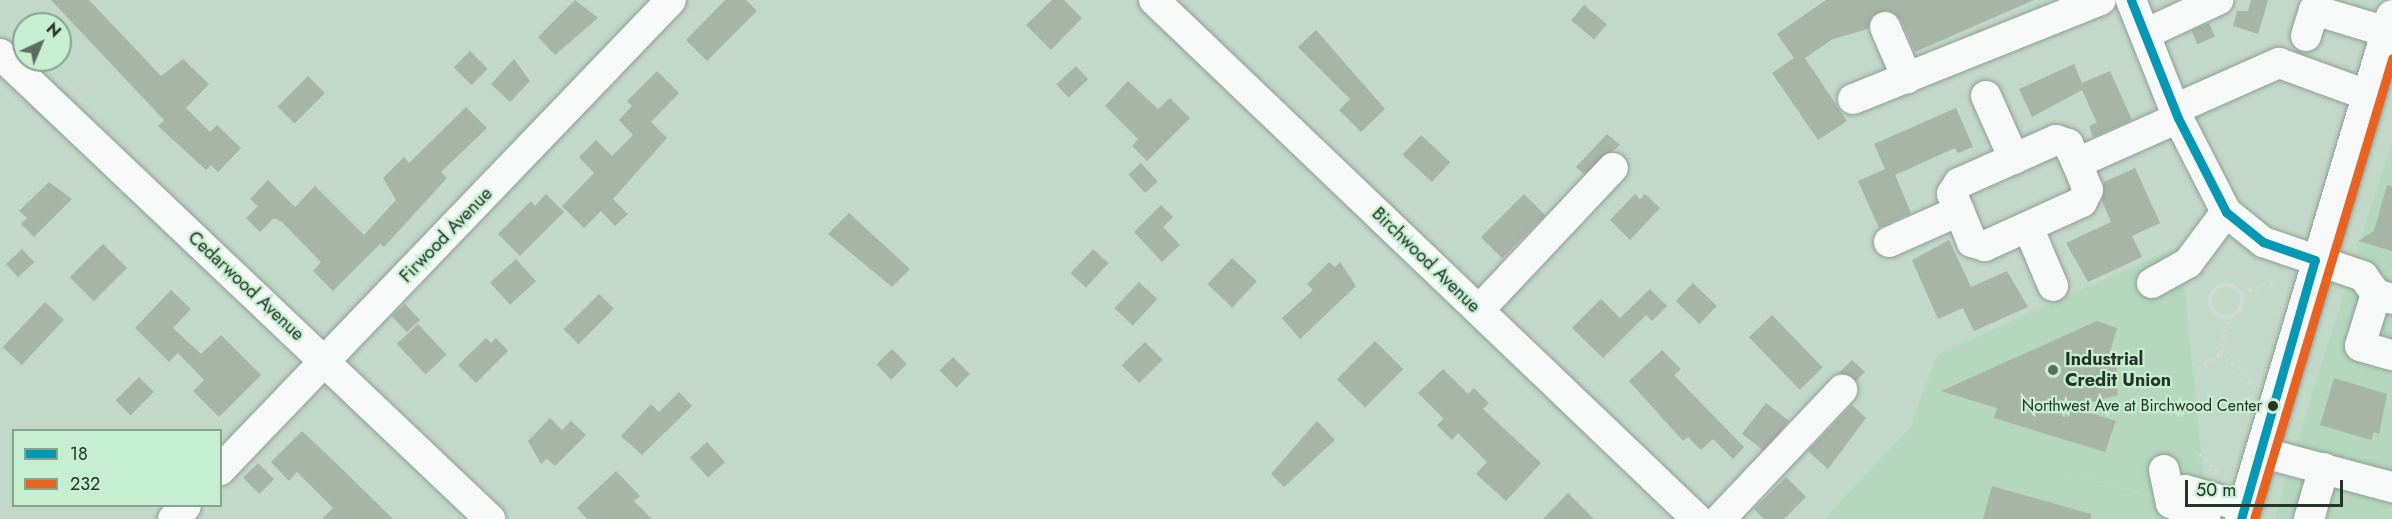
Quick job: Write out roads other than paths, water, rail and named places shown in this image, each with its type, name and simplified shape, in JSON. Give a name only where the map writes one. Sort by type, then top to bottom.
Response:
[{"type":"main road","points":[[2242,513],[2315,260],[2378,82],[2390,23]]},
{"type":"street","name":"Firwood Avenue","points":[[222,468],[671,0]]},
{"type":"street","name":"Birchwood Avenue","points":[[1154,0],[1697,519]]},
{"type":"street","points":[[1853,99],[1907,78],[2066,7],[2101,0]]},
{"type":"street","points":[[2131,0],[2176,114],[2226,212],[2263,242],[2363,276],[2384,297],[2360,346],[2392,355]]},
{"type":"street","points":[[2145,34],[2218,0]]},
{"type":"street","points":[[2306,36],[2314,10],[2390,23]]},
{"type":"street","points":[[1885,27],[1907,78]]},
{"type":"street","name":"Cedarwood Avenue","points":[[0,54],[490,519]]},
{"type":"street","points":[[2077,163],[2279,63],[2378,82]]},
{"type":"street","points":[[1986,96],[2014,159]]},
{"type":"street","points":[[2056,141],[2068,144],[2077,163],[2088,190],[2082,202],[1985,246],[1972,242],[1952,194],[1959,183],[2056,141]]},
{"type":"street","points":[[1479,310],[1613,168]]},
{"type":"street","points":[[1889,242],[1959,211]]},
{"type":"street","points":[[2152,283],[2188,263],[2226,212]]},
{"type":"street","points":[[2028,226],[2053,286]]},
{"type":"street","points":[[1720,519],[1842,390]]},
{"type":"street","points":[[2260,452],[2392,487]]},
{"type":"street","points":[[2309,519],[2325,468]]},
{"type":"street","points":[[2164,470],[2170,503]]},
{"type":"street","points":[[2170,503],[2185,490],[2242,513]]},
{"type":"street","points":[[2170,503],[2206,519]]},
{"type":"street","points":[[173,519],[185,507]]},
{"type":"place","name":"Industrial Credit Union","points":[[2053,370]]},
{"type":"place","name":"Northwest Ave at Birchwood Center","points":[[2273,406]]}]
